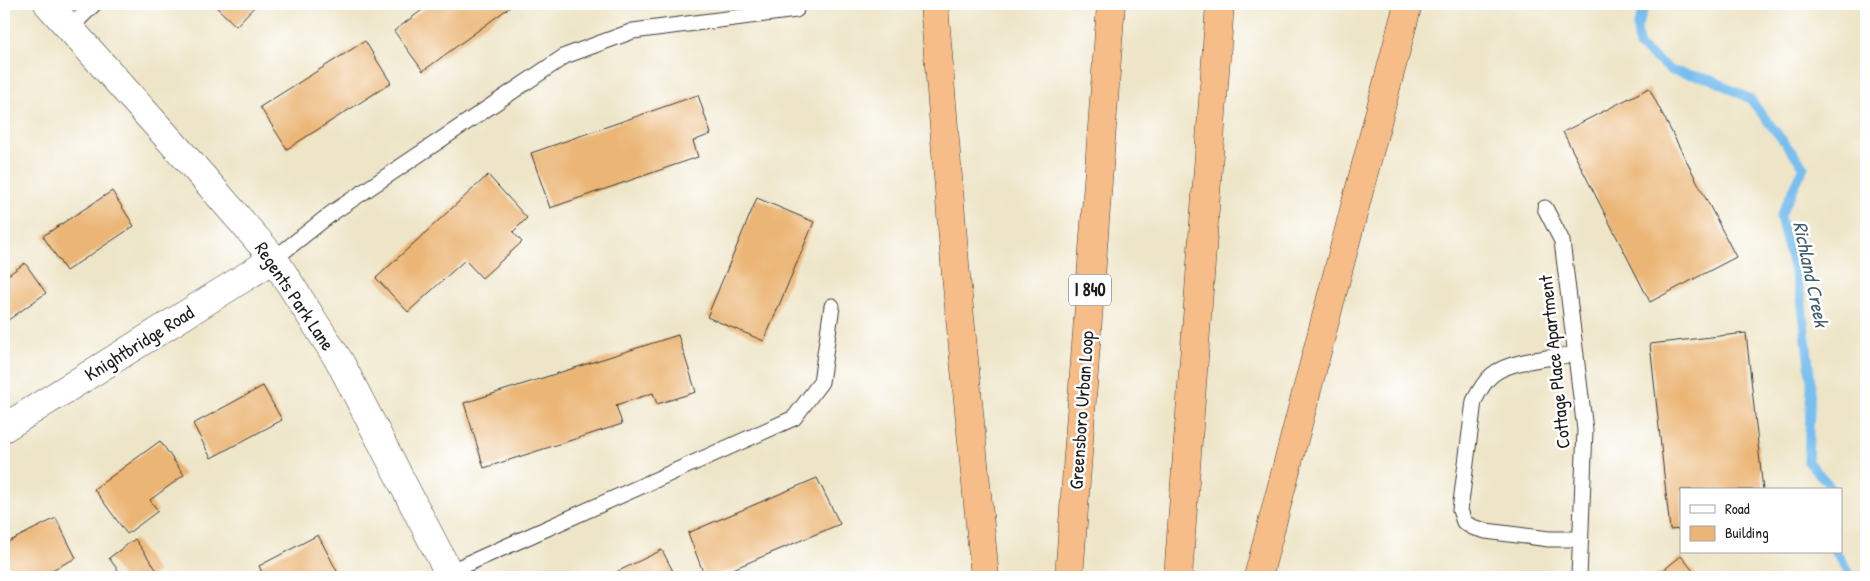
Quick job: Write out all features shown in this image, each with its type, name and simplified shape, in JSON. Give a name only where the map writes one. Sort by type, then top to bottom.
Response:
[{"type":"highway","points":[[934,4],[956,276],[985,577]]},
{"type":"highway","name":"Greensboro Urban Loop","points":[[1069,577],[1111,4]]},
{"type":"highway","points":[[1178,577],[1220,4]]},
{"type":"highway","points":[[1258,577],[1407,5]]},
{"type":"street","name":"Regents Park Lane","points":[[48,4],[203,176],[274,259],[340,362],[450,575]]},
{"type":"street","name":"Knightbridge Road","points":[[4,428],[274,259]]},
{"type":"lane","points":[[70,28],[94,4]]},
{"type":"lane","points":[[274,259],[332,214],[565,56],[633,31],[796,10]]},
{"type":"lane","name":"Cottage Place Apartment","points":[[1545,208],[1562,241],[1585,430],[1579,577]]},
{"type":"lane","points":[[450,575],[794,418],[820,382],[832,306]]},
{"type":"lane","points":[[1576,354],[1508,365],[1492,374],[1482,387],[1474,401],[1460,510],[1464,522],[1472,527],[1486,531],[1549,538],[1580,539]]},
{"type":"building","points":[[213,4],[257,4],[236,26]]},
{"type":"building","points":[[430,4],[514,4],[423,71],[394,31]]},
{"type":"building","points":[[365,41],[391,83],[287,149],[260,107]]},
{"type":"building","points":[[1649,88],[1736,257],[1650,302],[1563,132]]},
{"type":"building","points":[[698,95],[711,134],[693,141],[698,157],[550,208],[531,153]]},
{"type":"building","points":[[488,175],[527,218],[513,232],[522,242],[482,278],[465,260],[408,312],[376,278]]},
{"type":"building","points":[[112,191],[134,226],[66,271],[43,236]]},
{"type":"building","points":[[757,198],[814,222],[764,341],[707,317]]},
{"type":"building","points":[[25,263],[46,293],[4,323],[4,278]]},
{"type":"building","points":[[1746,333],[1763,488],[1680,488],[1680,529],[1670,530],[1650,344]]},
{"type":"building","points":[[678,335],[696,392],[657,404],[653,393],[616,405],[622,424],[484,468],[464,403]]},
{"type":"building","points":[[263,386],[282,420],[211,458],[193,424]]},
{"type":"building","points":[[160,441],[184,475],[150,500],[158,511],[127,534],[94,489]]},
{"type":"building","points":[[817,478],[840,524],[714,577],[705,577],[688,533]]},
{"type":"building","points":[[56,518],[76,558],[38,577],[4,577],[4,544]]},
{"type":"building","points":[[318,535],[340,577],[264,577],[259,566]]},
{"type":"building","points":[[135,539],[158,572],[151,577],[123,577],[109,558]]},
{"type":"building","points":[[662,550],[676,577],[606,577]]},
{"type":"building","points":[[1681,556],[1698,577],[1655,577]]},
{"type":"waterway","name":"Richland Creek","points":[[1646,4],[1637,27],[1639,46],[1672,71],[1711,79],[1750,99],[1804,167],[1780,217],[1801,297],[1811,382],[1808,462],[1832,488]]},
{"type":"waterway","name":"Richland Creek","points":[[1837,554],[1852,577]]}]
